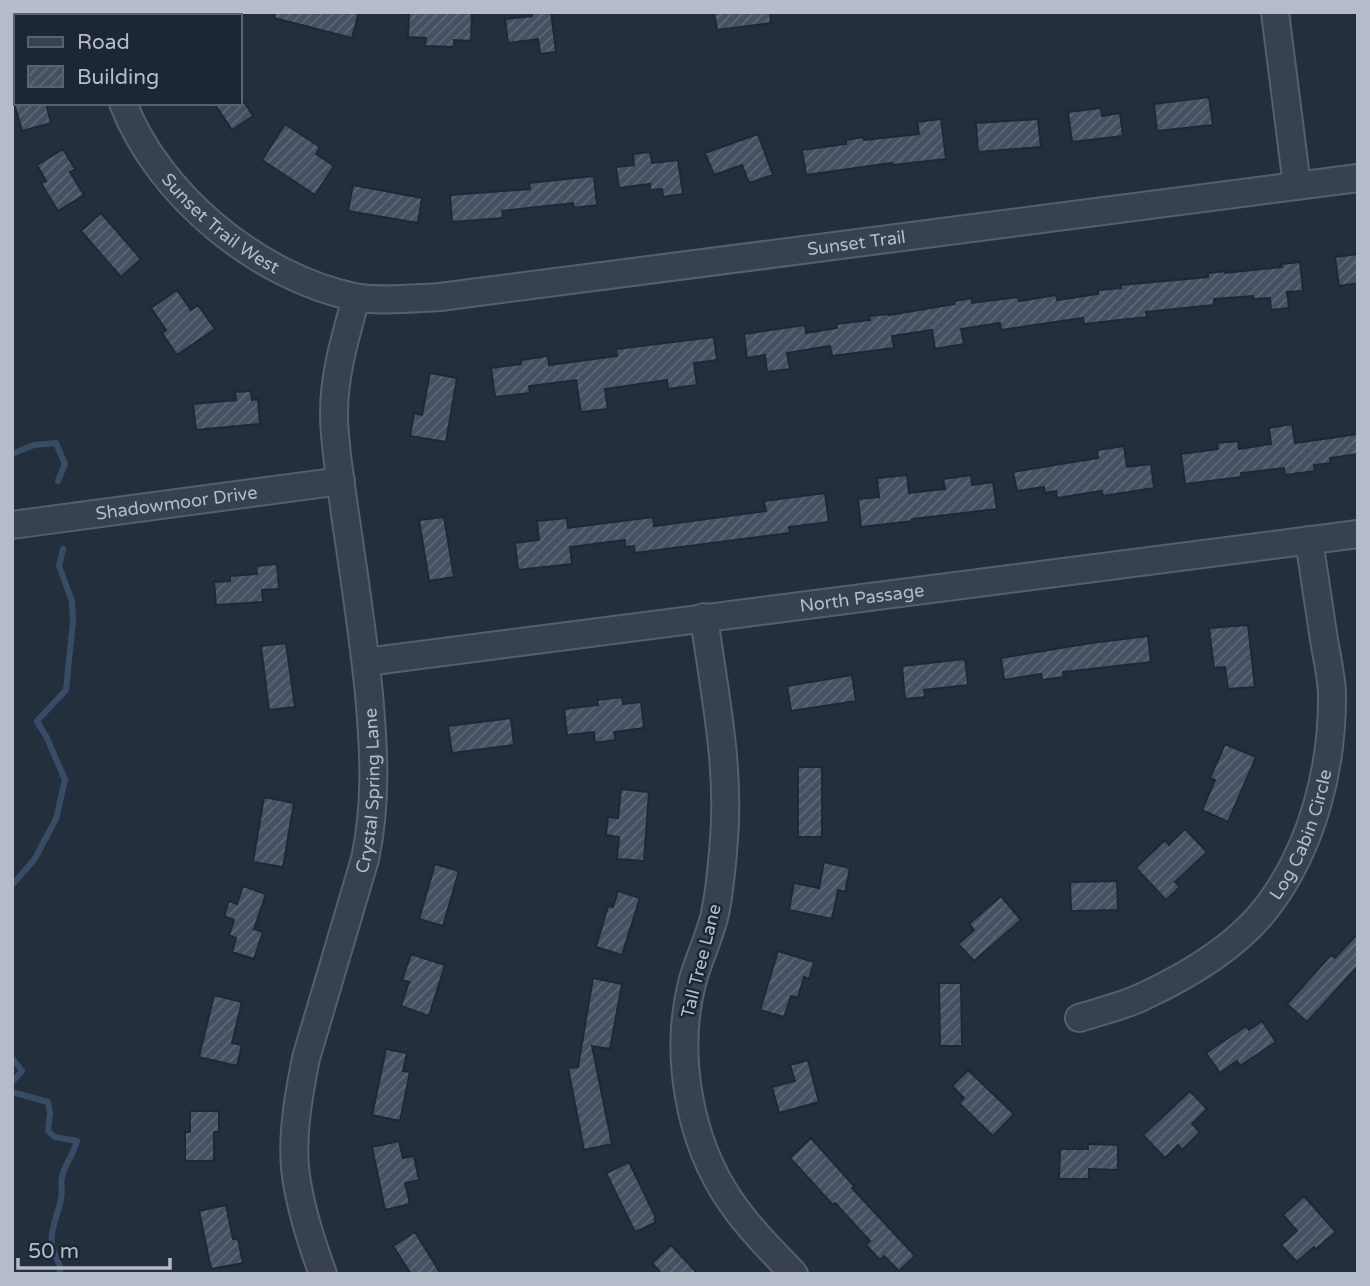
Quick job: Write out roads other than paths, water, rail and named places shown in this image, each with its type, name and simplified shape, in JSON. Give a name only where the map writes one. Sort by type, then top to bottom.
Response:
[{"type":"street","points":[[1275,12],[1297,186]]},
{"type":"street","name":"Sunset Trail West","points":[[124,105],[140,139],[159,167],[206,219],[243,247],[279,269],[333,292],[356,298]]},
{"type":"street","name":"Sunset Trail","points":[[356,298],[440,297],[1358,178]]},
{"type":"street","name":"Crystal Spring Lane","points":[[323,1274],[301,1203],[295,1166],[295,1130],[306,1058],[371,831],[374,776],[366,662],[334,414],[342,347],[356,298]]},
{"type":"street","name":"Shadowmoor Drive","points":[[12,525],[341,481]]},
{"type":"street","name":"North Passage","points":[[366,662],[1358,534]]},
{"type":"street","name":"Log Cabin Circle","points":[[1079,1018],[1142,998],[1216,955],[1266,908],[1288,876],[1306,840],[1327,760],[1332,689],[1309,540]]},
{"type":"street","name":"Tall Tree Lane","points":[[704,617],[725,766],[726,810],[722,869],[714,917],[692,983],[684,1026],[688,1092],[699,1136],[718,1180],[732,1203],[794,1274]]},
{"type":"waterway","points":[[12,454],[34,445],[56,443],[65,464],[58,481]]},
{"type":"waterway","points":[[12,885],[34,860],[56,819],[65,780],[37,721],[66,690],[73,621],[72,601],[59,566],[63,549]]},
{"type":"waterway","points":[[12,1058],[22,1071],[12,1082]]},
{"type":"waterway","points":[[12,1092],[48,1102],[48,1131],[55,1137],[77,1141],[63,1173],[62,1196],[52,1233],[53,1248],[61,1268],[59,1274]]}]
